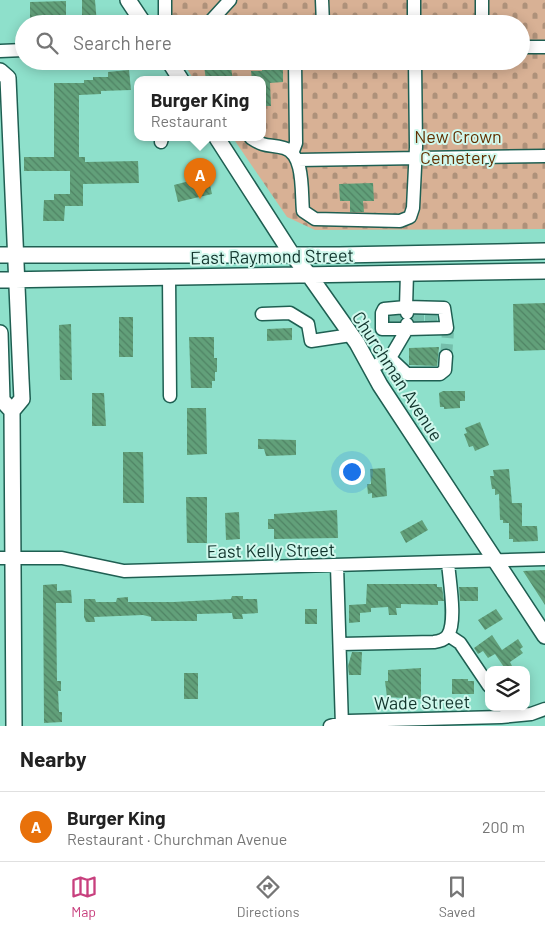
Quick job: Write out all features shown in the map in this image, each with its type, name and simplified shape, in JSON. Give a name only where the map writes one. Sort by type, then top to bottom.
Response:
[{"type":"main road","points":[[128,0],[138,15]]},
{"type":"main road","points":[[0,71],[8,78],[22,399],[12,411],[7,558],[14,726]]},
{"type":"main road","name":"Churchman Avenue","points":[[219,141],[291,253],[309,275],[350,335],[545,636]]},
{"type":"main road","name":"East Raymond Street","points":[[0,255],[291,253],[339,255],[545,251]]},
{"type":"main road","name":"East Raymond Street","points":[[0,280],[545,271]]},
{"type":"main road","points":[[0,334],[2,400],[12,411]]},
{"type":"street","points":[[165,0],[165,15]]},
{"type":"street","points":[[216,15],[230,0]]},
{"type":"street","points":[[322,0],[323,15]]},
{"type":"street","points":[[414,0],[414,15]]},
{"type":"street","points":[[482,0],[482,15]]},
{"type":"street","points":[[530,47],[545,47]]},
{"type":"street","points":[[0,51],[15,50]]},
{"type":"street","points":[[295,70],[295,156],[303,211],[315,219],[400,221],[410,217],[413,208],[415,70]]},
{"type":"street","points":[[256,141],[263,146],[283,147],[295,156],[415,158],[545,156]]},
{"type":"street","points":[[371,368],[390,358],[407,318],[407,273]]},
{"type":"street","points":[[169,276],[170,396]]},
{"type":"street","points":[[407,318],[432,318],[444,308],[448,330],[432,318],[407,318]]},
{"type":"street","points":[[262,314],[290,313],[308,324],[311,341],[350,335]]},
{"type":"street","points":[[390,358],[407,374],[440,374],[445,370],[446,356]]},
{"type":"street","name":"East Kelly Street","points":[[7,558],[62,558],[124,571],[545,559]]},
{"type":"street","points":[[341,644],[441,641],[448,635],[452,622],[448,562]]},
{"type":"street","points":[[337,566],[341,644],[338,725]]},
{"type":"street","points":[[448,635],[460,643],[485,680]]},
{"type":"street","name":"Wade Street","points":[[338,725],[348,721],[545,709]]},
{"type":"green space","name":"New Crown Cemetery","points":[[170,0],[545,0],[545,229],[315,230],[287,217],[235,141],[266,141],[266,76],[191,76],[188,70],[530,70],[530,15],[170,15]]},
{"type":"building","points":[[82,0],[95,0],[96,15],[82,15]]},
{"type":"building","points":[[66,1],[66,15],[30,15],[30,2]]},
{"type":"building","points":[[129,70],[131,90],[101,91],[101,94],[79,95],[79,157],[85,157],[85,162],[138,161],[139,183],[83,184],[83,206],[65,206],[64,221],[43,221],[44,200],[54,200],[54,194],[70,194],[70,171],[24,171],[24,157],[54,157],[54,83],[84,83],[84,80],[93,80],[93,77],[108,77],[108,72]]},
{"type":"building","points":[[205,70],[231,70],[232,76],[205,76]]},
{"type":"building","points":[[283,70],[283,82],[270,83],[271,106],[266,106],[266,76],[252,76],[251,71]]},
{"type":"building","points":[[208,176],[212,194],[178,202],[174,185]]},
{"type":"building","points":[[373,183],[374,201],[363,201],[364,212],[350,212],[350,201],[340,201],[339,184]]},
{"type":"building","points":[[545,303],[545,350],[514,351],[513,304]]},
{"type":"building","points":[[119,317],[133,317],[133,357],[119,357]]},
{"type":"building","points":[[71,324],[72,380],[60,380],[59,325]]},
{"type":"building","points":[[292,328],[292,340],[267,341],[267,329]]},
{"type":"building","points":[[189,337],[214,337],[214,358],[217,358],[217,372],[215,372],[215,381],[212,381],[212,388],[191,388]]},
{"type":"building","points":[[439,347],[437,366],[409,365],[409,348]]},
{"type":"building","points":[[443,391],[465,391],[465,401],[460,401],[460,408],[444,409],[444,407],[440,407],[439,393]]},
{"type":"building","points":[[92,393],[104,393],[106,426],[92,426]]},
{"type":"building","points":[[187,408],[206,408],[207,454],[187,455]]},
{"type":"building","points":[[480,422],[489,445],[475,451],[473,446],[469,447],[464,434],[467,433],[465,428]]},
{"type":"building","points":[[258,439],[296,440],[296,455],[266,456],[264,449],[258,449]]},
{"type":"building","points":[[123,452],[143,452],[144,503],[123,503]]},
{"type":"building","points":[[385,468],[387,496],[372,498],[372,493],[368,494],[367,484],[371,484],[370,469]]},
{"type":"building","points":[[509,469],[512,503],[522,503],[522,526],[537,526],[538,541],[513,542],[513,539],[509,539],[509,523],[503,523],[503,520],[500,520],[499,494],[495,495],[495,489],[492,489],[490,476],[494,476],[493,470]]},
{"type":"building","points":[[186,497],[207,497],[207,543],[187,543]]},
{"type":"building","points":[[337,510],[338,538],[274,539],[274,529],[268,529],[268,519],[274,519],[274,514]]},
{"type":"building","points":[[239,512],[240,539],[226,540],[225,513]]},
{"type":"building","points":[[422,520],[428,530],[406,543],[400,532]]},
{"type":"building","points":[[545,570],[545,605],[523,571]]},
{"type":"building","points":[[57,584],[57,591],[71,590],[72,603],[56,603],[57,681],[61,681],[61,691],[58,691],[59,712],[62,712],[62,722],[44,723],[43,585]]},
{"type":"building","points":[[367,584],[437,584],[437,587],[442,587],[444,601],[438,601],[438,605],[401,604],[401,608],[396,608],[397,615],[389,615],[388,607],[371,608],[371,612],[360,613],[360,622],[349,623],[349,605],[366,604]]},
{"type":"building","points":[[459,587],[478,587],[478,601],[460,601]]},
{"type":"building","points":[[232,596],[243,596],[243,599],[257,599],[258,613],[242,614],[243,619],[233,619],[232,613],[197,614],[197,621],[151,621],[151,617],[143,615],[94,617],[95,622],[86,622],[84,617],[84,599],[95,599],[96,602],[116,602],[117,598],[128,597],[128,602],[174,602],[231,599]]},
{"type":"building","points":[[305,609],[317,609],[317,624],[305,624]]},
{"type":"building","points":[[496,609],[503,619],[485,630],[478,620]]},
{"type":"building","points":[[492,635],[502,650],[518,639],[523,647],[520,649],[523,653],[510,662],[512,666],[503,666],[495,654],[488,658],[483,651],[478,654],[474,648]]},
{"type":"building","points":[[352,652],[362,652],[361,675],[349,675],[348,666]]},
{"type":"building","points":[[421,668],[421,699],[387,697],[385,681],[388,681],[388,670]]},
{"type":"building","points":[[184,673],[198,673],[198,699],[184,699]]},
{"type":"building","points":[[452,679],[474,681],[474,694],[452,694]]},
{"type":"tunnel","points":[[431,312],[431,324]]},
{"type":"tunnel","points":[[395,313],[395,324]]},
{"type":"tunnel","points":[[418,313],[418,324]]},
{"type":"tunnel","points":[[446,356],[448,332]]},
{"type":"place","name":"Burger King","points":[[200,199]]}]
